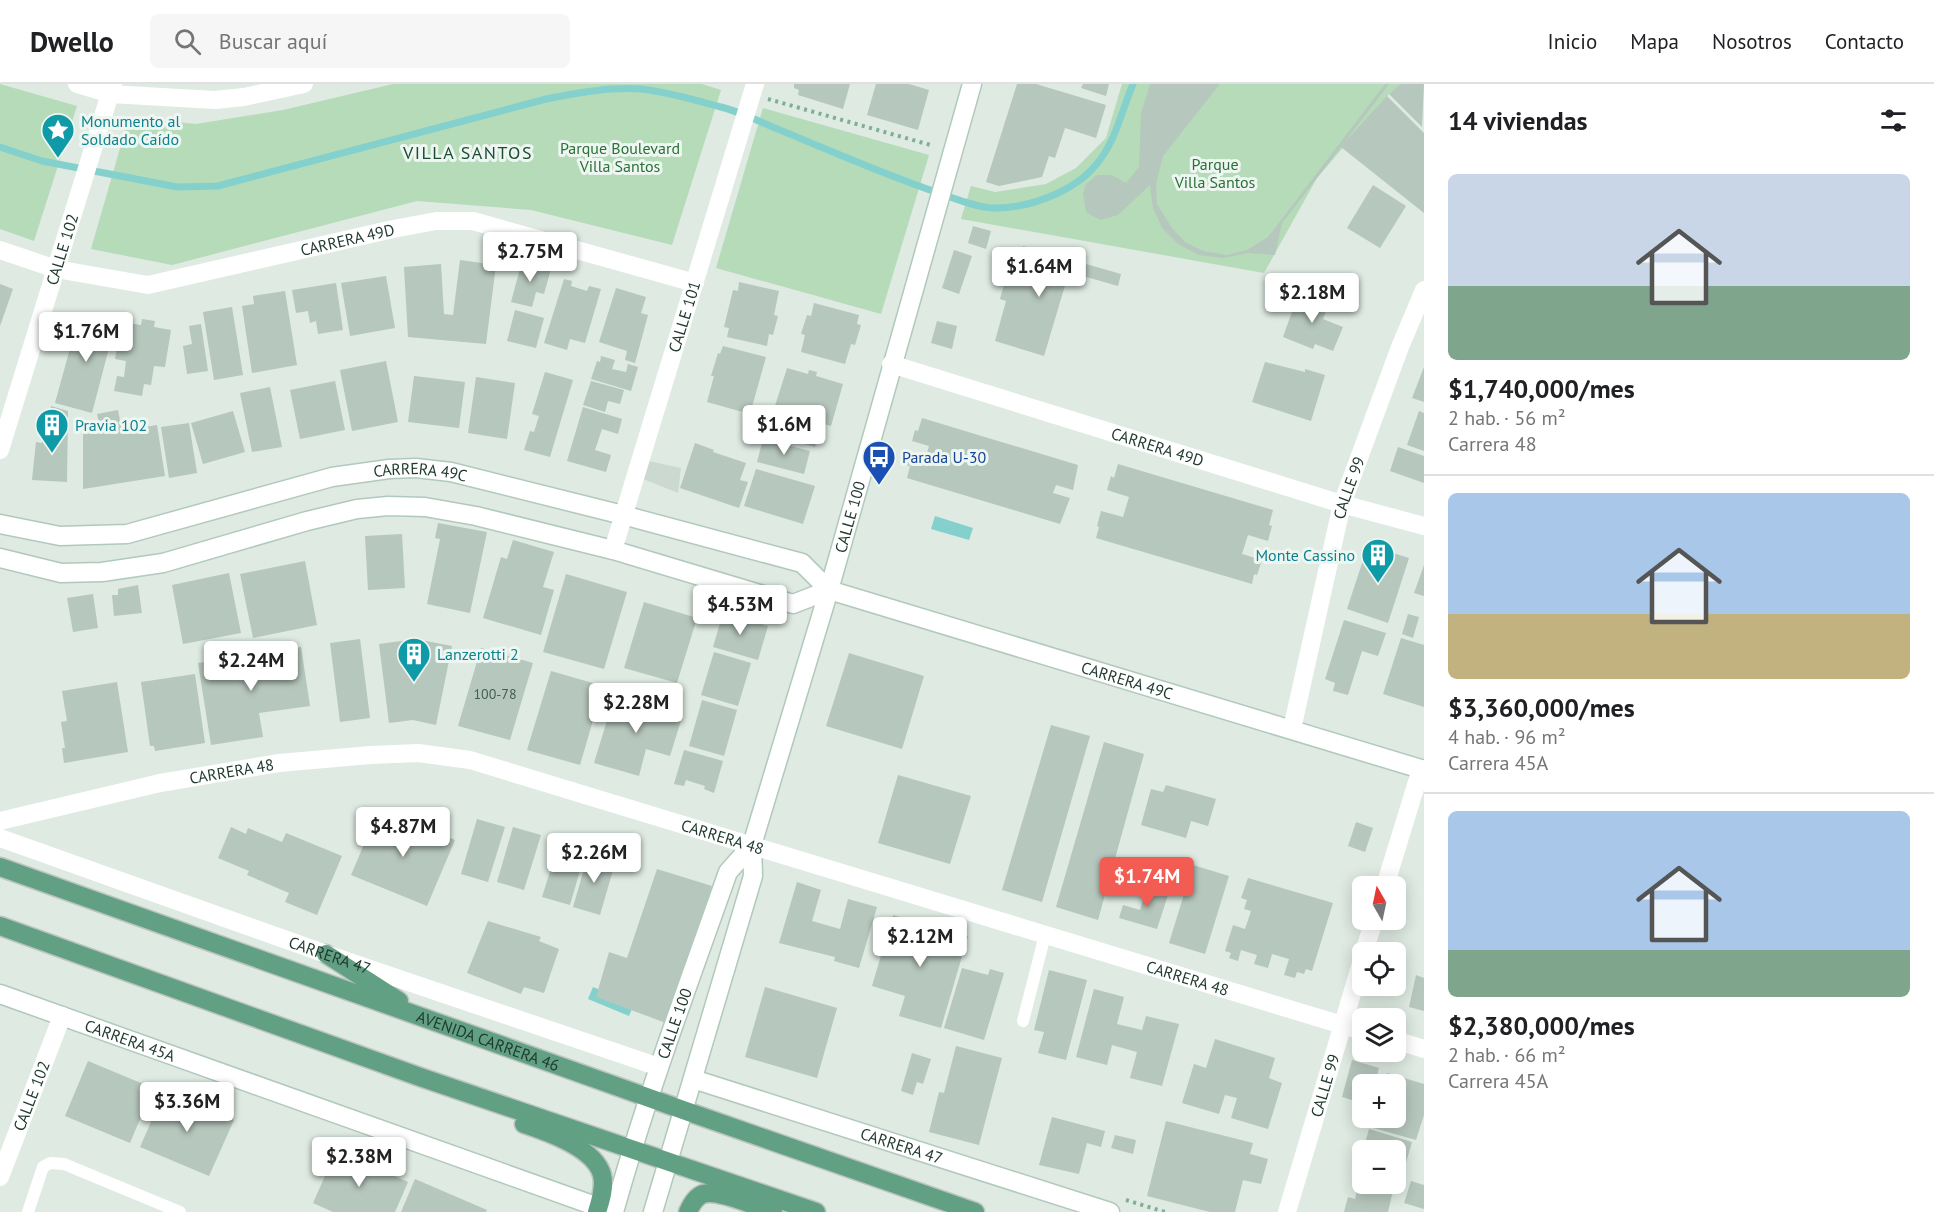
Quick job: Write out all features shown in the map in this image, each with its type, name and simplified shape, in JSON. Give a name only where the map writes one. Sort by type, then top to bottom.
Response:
[{"type":"main road","name":"AVENIDA CARRERA 46","points":[[0,867],[684,1111],[975,1212]]},
{"type":"main road","points":[[0,926],[420,1077],[816,1212]]},
{"type":"main road","points":[[326,954],[426,1018]]},
{"type":"main road","points":[[420,1077],[428,1092],[535,1128],[586,1152],[597,1163],[602,1174],[603,1210]]},
{"type":"main road","points":[[688,1212],[696,1199],[703,1194],[714,1192],[772,1212]]},
{"type":"street","points":[[77,84],[215,100],[244,97],[304,84]]},
{"type":"street","name":"CALLE 100","points":[[653,1212],[753,876],[752,845],[829,590],[972,84]]},
{"type":"street","name":"CALLE 102","points":[[0,450],[111,89]]},
{"type":"street","name":"CALLE 101","points":[[613,550],[752,94]]},
{"type":"street","name":"CARRERA 49D","points":[[0,250],[56,269],[148,285],[393,229],[436,221],[473,221],[695,283]]},
{"type":"street","name":"CALLE 99","points":[[1292,729],[1342,504],[1400,347],[1424,290]]},
{"type":"street","name":"CARRERA 49D","points":[[891,364],[1342,504],[1424,526]]},
{"type":"street","name":"CARRERA 49C","points":[[0,524],[60,536],[127,534],[332,477],[363,471],[398,468],[451,472],[623,514],[802,563],[829,590],[1422,769]]},
{"type":"street","name":"CARRERA 49C","points":[[0,558],[61,573],[102,572],[163,563],[357,508],[425,507],[476,516],[613,550],[793,604],[829,590]]},
{"type":"street","name":"CARRERA 48","points":[[0,821],[160,783],[279,763],[370,754],[418,753],[470,760],[1352,1027]]},
{"type":"street","points":[[1388,876],[1422,769]]},
{"type":"street","name":"CARRERA 47","points":[[0,838],[326,954],[659,1067]]},
{"type":"street","name":"CALLE 100","points":[[603,1210],[632,1148],[728,872],[752,845]]},
{"type":"street","name":"CALLE 99","points":[[1287,1212],[1352,992]]},
{"type":"street","name":"CARRERA 45A","points":[[0,994],[603,1210]]},
{"type":"street","name":"CALLE 102","points":[[0,1177],[62,1016]]},
{"type":"street","points":[[1406,1044],[1424,1049]]},
{"type":"street","name":"CARRERA 47","points":[[693,1079],[1110,1212]]},
{"type":"lane","points":[[1023,1021],[1045,935]]},
{"type":"lane","points":[[31,1211],[43,1167],[50,1163],[64,1164],[180,1212]]},
{"type":"path","points":[[752,94],[952,151]]},
{"type":"shaded area","points":[[649,461],[681,468],[678,493],[643,479]]},
{"type":"green space","points":[[0,84],[77,106],[34,241],[0,229]]},
{"type":"green space","name":"Parque Boulevard Villa Santos","points":[[393,84],[702,84],[721,90],[672,245],[531,210],[417,201],[172,265],[91,249],[129,117],[196,124],[283,110]]},
{"type":"green space","name":"Parque Villa Santos","points":[[1122,84],[1403,84],[1389,94],[1317,178],[1264,273],[961,219],[971,186],[995,192],[1046,184],[1076,168],[1106,138]]},
{"type":"green space","points":[[763,108],[929,155],[881,314],[716,268]]},
{"type":"water","points":[[935,516],[973,528],[969,540],[931,529]]},
{"type":"water","points":[[593,987],[634,1004],[629,1016],[588,999]]},
{"type":"building","points":[[794,84],[850,84],[843,109],[798,95],[799,90],[794,88]]},
{"type":"building","points":[[876,84],[909,84],[929,90],[918,130],[867,115]]},
{"type":"building","points":[[1017,84],[1036,84],[1106,105],[1096,138],[1065,128],[1055,158],[1049,156],[1042,177],[999,186],[986,182]]},
{"type":"building","points":[[1083,84],[1109,84],[1106,96],[1081,88]]},
{"type":"building","points":[[1150,84],[1220,84],[1163,156],[1156,184],[1157,204],[1172,228],[1185,242],[1203,251],[1227,255],[1247,250],[1268,237],[1385,84],[1389,84],[1344,143],[1387,96],[1424,133],[1424,213],[1341,147],[1282,223],[1275,255],[1247,253],[1224,258],[1199,255],[1178,244],[1162,228],[1153,208],[1150,185],[1118,215],[1100,220],[1086,212],[1083,194],[1086,184],[1097,175],[1112,175],[1126,183],[1139,167],[1141,114]]},
{"type":"building","points":[[1401,84],[1424,84],[1422,127],[1389,94]]},
{"type":"building","points":[[1373,185],[1406,206],[1380,248],[1347,228]]},
{"type":"building","points":[[973,226],[991,231],[986,249],[968,243]]},
{"type":"building","points":[[1023,246],[1121,274],[1118,286],[1069,272],[1044,356],[995,341],[1006,301],[1000,299],[1005,281],[1012,282]]},
{"type":"building","points":[[954,250],[972,256],[959,294],[942,288]]},
{"type":"building","points":[[460,260],[496,265],[486,344],[408,337],[404,267],[441,264],[444,314],[453,315]]},
{"type":"building","points":[[522,261],[551,269],[544,294],[536,292],[532,307],[511,302]]},
{"type":"building","points":[[386,276],[395,328],[350,336],[341,283]]},
{"type":"building","points":[[564,279],[572,281],[571,286],[587,291],[589,286],[601,289],[585,343],[570,339],[567,350],[544,343]]},
{"type":"building","points":[[739,282],[779,291],[774,315],[778,316],[773,335],[769,334],[767,346],[727,337],[729,328],[724,327],[733,290],[738,291]]},
{"type":"building","points":[[336,283],[343,330],[318,334],[316,321],[310,323],[308,311],[296,313],[292,290]]},
{"type":"building","points":[[0,284],[13,289],[0,326]]},
{"type":"building","points":[[616,288],[646,297],[641,313],[648,315],[635,363],[625,360],[627,351],[599,342]]},
{"type":"building","points":[[285,291],[297,365],[252,373],[242,306],[254,304],[253,296]]},
{"type":"building","points":[[1299,292],[1329,303],[1323,319],[1343,327],[1333,351],[1315,344],[1313,349],[1283,337]]},
{"type":"building","points":[[814,303],[859,315],[857,324],[861,325],[855,345],[851,344],[845,364],[801,352],[805,335],[801,334],[807,315],[811,316]]},
{"type":"building","points":[[232,307],[243,375],[214,380],[203,312]]},
{"type":"building","points":[[515,310],[544,318],[536,348],[507,341]]},
{"type":"building","points":[[80,312],[108,318],[107,323],[115,325],[92,413],[55,403]]},
{"type":"building","points":[[142,319],[155,321],[154,327],[171,330],[165,367],[154,366],[151,385],[144,384],[142,396],[114,391],[117,376],[124,377],[126,361],[115,359],[121,322],[141,325]]},
{"type":"building","points":[[937,321],[957,326],[952,349],[931,343]]},
{"type":"building","points":[[201,324],[208,371],[187,374],[183,346],[192,344],[189,326]]},
{"type":"building","points":[[723,346],[766,357],[750,414],[707,402],[714,376],[711,376],[718,353],[720,354]]},
{"type":"building","points":[[601,356],[615,360],[612,369],[626,372],[628,364],[638,367],[631,391],[591,379]]},
{"type":"building","points":[[386,361],[398,422],[352,431],[340,370]]},
{"type":"building","points":[[1265,362],[1325,375],[1311,421],[1252,402]]},
{"type":"building","points":[[1424,367],[1424,402],[1412,398]]},
{"type":"building","points":[[787,368],[808,374],[809,370],[817,372],[816,376],[843,384],[831,426],[774,409]]},
{"type":"building","points":[[545,372],[573,380],[550,457],[524,450],[530,431],[534,432],[539,416],[532,414]]},
{"type":"building","points":[[414,376],[465,382],[459,428],[408,422]]},
{"type":"building","points":[[476,377],[515,383],[507,439],[468,433]]},
{"type":"building","points":[[335,381],[345,430],[300,439],[290,390]]},
{"type":"building","points":[[591,381],[624,390],[620,404],[608,401],[605,412],[583,405]]},
{"type":"building","points":[[270,387],[282,447],[252,452],[240,393]]},
{"type":"building","name":"Pravia 102","points":[[51,406],[68,411],[67,482],[32,480],[36,442],[42,443],[42,439],[49,439]]},
{"type":"building","points":[[583,407],[622,419],[618,434],[602,429],[595,450],[611,455],[606,472],[567,461]]},
{"type":"building","points":[[118,410],[122,431],[157,425],[165,476],[83,489],[83,430],[100,426],[97,414]]},
{"type":"building","points":[[233,411],[245,452],[203,464],[191,423]]},
{"type":"building","points":[[1419,411],[1424,413],[1424,451],[1407,445]]},
{"type":"building","points":[[769,412],[821,426],[815,447],[764,433]]},
{"type":"building","points":[[922,418],[1078,465],[1073,490],[1056,485],[1053,493],[1070,498],[1060,524],[907,478],[910,466],[906,465],[910,453],[926,457],[929,446],[912,441]]},
{"type":"building","points":[[189,423],[197,473],[169,478],[161,427]]},
{"type":"building","points":[[763,439],[810,451],[804,474],[757,462]]},
{"type":"building","points":[[695,443],[714,450],[713,452],[746,463],[740,480],[748,482],[739,508],[680,488]]},
{"type":"building","points":[[1398,447],[1424,456],[1424,483],[1390,471]]},
{"type":"building","points":[[1118,464],[1273,510],[1268,541],[1248,535],[1242,554],[1262,560],[1257,575],[1254,574],[1252,584],[1096,538],[1101,511],[1123,517],[1129,497],[1107,490]]},
{"type":"building","points":[[756,469],[815,486],[803,524],[744,506]]},
{"type":"building","points":[[438,523],[487,532],[470,613],[427,604],[440,539],[435,538]]},
{"type":"building","points":[[402,534],[405,588],[368,590],[365,536]]},
{"type":"building","points":[[513,540],[554,552],[543,587],[554,590],[541,635],[483,618],[501,557],[507,559]]},
{"type":"building","name":"Monte Cassino","points":[[1368,545],[1409,558],[1388,623],[1347,609]]},
{"type":"building","points":[[305,561],[317,625],[253,638],[240,574]]},
{"type":"building","points":[[1424,565],[1424,596],[1414,593]]},
{"type":"building","points":[[229,573],[241,633],[183,644],[172,585]]},
{"type":"building","points":[[566,574],[627,592],[604,669],[543,652]]},
{"type":"building","points":[[138,585],[142,613],[114,616],[112,595],[118,595],[118,589]]},
{"type":"building","points":[[93,594],[98,628],[73,632],[67,598]]},
{"type":"building","points":[[644,602],[697,618],[677,683],[624,668]]},
{"type":"building","points":[[723,613],[768,626],[758,660],[713,647]]},
{"type":"building","points":[[1408,614],[1419,617],[1413,638],[1402,634]]},
{"type":"building","points":[[1344,620],[1386,633],[1378,656],[1362,651],[1348,695],[1333,691],[1335,683],[1325,679]]},
{"type":"building","points":[[1401,638],[1424,645],[1424,707],[1383,694]]},
{"type":"building","points":[[360,639],[370,718],[340,722],[330,643]]},
{"type":"building","name":"Lanzerotti 2","points":[[416,639],[452,646],[436,725],[413,720],[389,723],[379,644]]},
{"type":"building","points":[[301,647],[310,706],[259,713],[263,737],[211,745],[198,663]]},
{"type":"building","points":[[481,648],[533,663],[510,740],[458,726]]},
{"type":"building","points":[[714,652],[751,663],[738,706],[701,695]]},
{"type":"building","points":[[849,653],[924,676],[902,749],[826,726]]},
{"type":"building","points":[[551,671],[603,686],[580,765],[527,750]]},
{"type":"building","points":[[195,674],[205,743],[155,751],[154,746],[150,746],[141,682]]},
{"type":"building","points":[[117,682],[128,752],[64,763],[62,748],[65,748],[61,722],[67,721],[62,691]]},
{"type":"building","points":[[615,694],[683,714],[670,756],[646,749],[639,776],[594,763]]},
{"type":"building","points":[[702,700],[737,710],[724,756],[689,746]]},
{"type":"building","points":[[1051,725],[1090,736],[1042,902],[1002,890]]},
{"type":"building","points":[[1104,742],[1144,754],[1098,920],[1056,907]]},
{"type":"building","points":[[684,750],[723,761],[714,793],[704,789],[705,786],[686,780],[684,786],[674,784]]},
{"type":"building","points":[[898,775],[971,796],[950,864],[878,843]]},
{"type":"building","points":[[1166,785],[1216,799],[1208,826],[1191,821],[1186,838],[1141,825],[1151,789],[1163,792]]},
{"type":"building","points":[[379,809],[455,840],[427,906],[351,875]]},
{"type":"building","points":[[477,819],[505,827],[488,882],[461,874]]},
{"type":"building","points":[[1356,822],[1373,828],[1365,852],[1348,846]]},
{"type":"building","points":[[231,827],[246,834],[248,828],[282,842],[286,833],[342,856],[317,915],[285,902],[289,893],[247,875],[249,871],[218,858]]},
{"type":"building","points":[[513,827],[541,835],[524,890],[497,882]]},
{"type":"building","points":[[559,843],[586,850],[570,905],[542,897]]},
{"type":"building","points":[[589,852],[616,860],[600,915],[573,907]]},
{"type":"building","points":[[1193,865],[1229,876],[1205,954],[1169,943]]},
{"type":"building","points":[[657,869],[712,886],[666,1023],[596,997],[609,952],[627,958]]},
{"type":"building","points":[[1248,878],[1333,903],[1312,971],[1306,969],[1304,974],[1297,972],[1295,978],[1284,975],[1289,959],[1272,954],[1268,968],[1254,964],[1257,955],[1241,950],[1238,961],[1229,958],[1231,953],[1225,951],[1233,925],[1245,929],[1251,911],[1244,909],[1247,900],[1241,898]]},
{"type":"building","points":[[797,882],[821,890],[812,921],[840,929],[848,899],[877,907],[859,968],[834,961],[835,957],[779,943]]},
{"type":"building","points":[[1144,883],[1157,887],[1156,891],[1168,895],[1157,929],[1119,918],[1123,905],[1140,910],[1144,897],[1140,896]]},
{"type":"building","points":[[893,915],[968,936],[941,1028],[899,1016],[905,996],[872,986]]},
{"type":"building","points":[[488,921],[541,937],[539,941],[559,949],[544,993],[524,987],[521,994],[467,973]]},
{"type":"building","points":[[962,968],[988,975],[990,969],[1004,973],[984,1040],[944,1028]]},
{"type":"building","points":[[1049,970],[1087,980],[1066,1060],[1038,1053],[1044,1032],[1034,1030]]},
{"type":"building","points":[[1416,975],[1424,978],[1424,1011],[1409,1007]]},
{"type":"building","points":[[765,987],[837,1008],[817,1078],[745,1057]]},
{"type":"building","points":[[1094,989],[1124,997],[1117,1024],[1142,1030],[1146,1016],[1179,1024],[1162,1086],[1130,1078],[1137,1052],[1112,1045],[1107,1065],[1076,1057]]},
{"type":"building","points":[[1215,1039],[1275,1058],[1269,1078],[1282,1083],[1268,1129],[1231,1118],[1237,1098],[1225,1095],[1219,1114],[1182,1103],[1194,1064],[1206,1068]]},
{"type":"building","points":[[956,1046],[1002,1058],[979,1145],[929,1132],[939,1092],[944,1093]]},
{"type":"building","points":[[912,1053],[931,1059],[923,1084],[917,1082],[913,1095],[901,1091]]},
{"type":"building","points":[[1352,1060],[1352,1062],[1379,1068],[1378,1074],[1352,1074],[1352,1100],[1342,1097]]},
{"type":"building","points":[[88,1061],[153,1088],[130,1143],[65,1116]]},
{"type":"building","points":[[1406,1079],[1424,1084],[1424,1115],[1416,1140],[1374,1128],[1406,1128]]},
{"type":"building","points":[[165,1090],[234,1120],[209,1176],[140,1147]]},
{"type":"building","points":[[1052,1117],[1105,1131],[1101,1147],[1087,1143],[1079,1174],[1039,1165]]},
{"type":"building","points":[[1166,1121],[1253,1143],[1250,1154],[1268,1159],[1261,1184],[1243,1180],[1235,1212],[1210,1212],[1147,1196]]},
{"type":"building","points":[[1369,1129],[1405,1140],[1366,1140]]},
{"type":"building","points":[[1115,1135],[1136,1140],[1133,1154],[1111,1148]]},
{"type":"building","points":[[1406,1140],[1412,1142],[1406,1163]]},
{"type":"building","points":[[336,1151],[408,1182],[395,1212],[333,1212],[313,1203]]},
{"type":"building","points":[[415,1179],[487,1210],[486,1212],[401,1212]]},
{"type":"building","points":[[1411,1181],[1424,1185],[1424,1209],[1404,1203]]},
{"type":"building","points":[[1356,1194],[1392,1194],[1388,1212],[1344,1212],[1348,1197],[1355,1199]]},
{"type":"waterway","points":[[0,147],[42,161],[177,187],[218,186],[546,99],[605,90],[641,89],[671,94],[728,109],[916,185],[979,206],[1006,208],[1048,197],[1075,184],[1086,175],[1108,147],[1133,84]]},
{"type":"place","name":"Monumento al Soldado Caído","points":[[58,159]]},
{"type":"place","name":"Pravia 102","points":[[52,454]]},
{"type":"place","name":"Parada U-30","points":[[879,486]]},
{"type":"place","name":"Monte Cassino","points":[[1378,584]]},
{"type":"place","name":"Lanzerotti 2","points":[[414,683]]},
{"type":"district","name":"VILLA SANTOS","points":[[468,153]]}]
